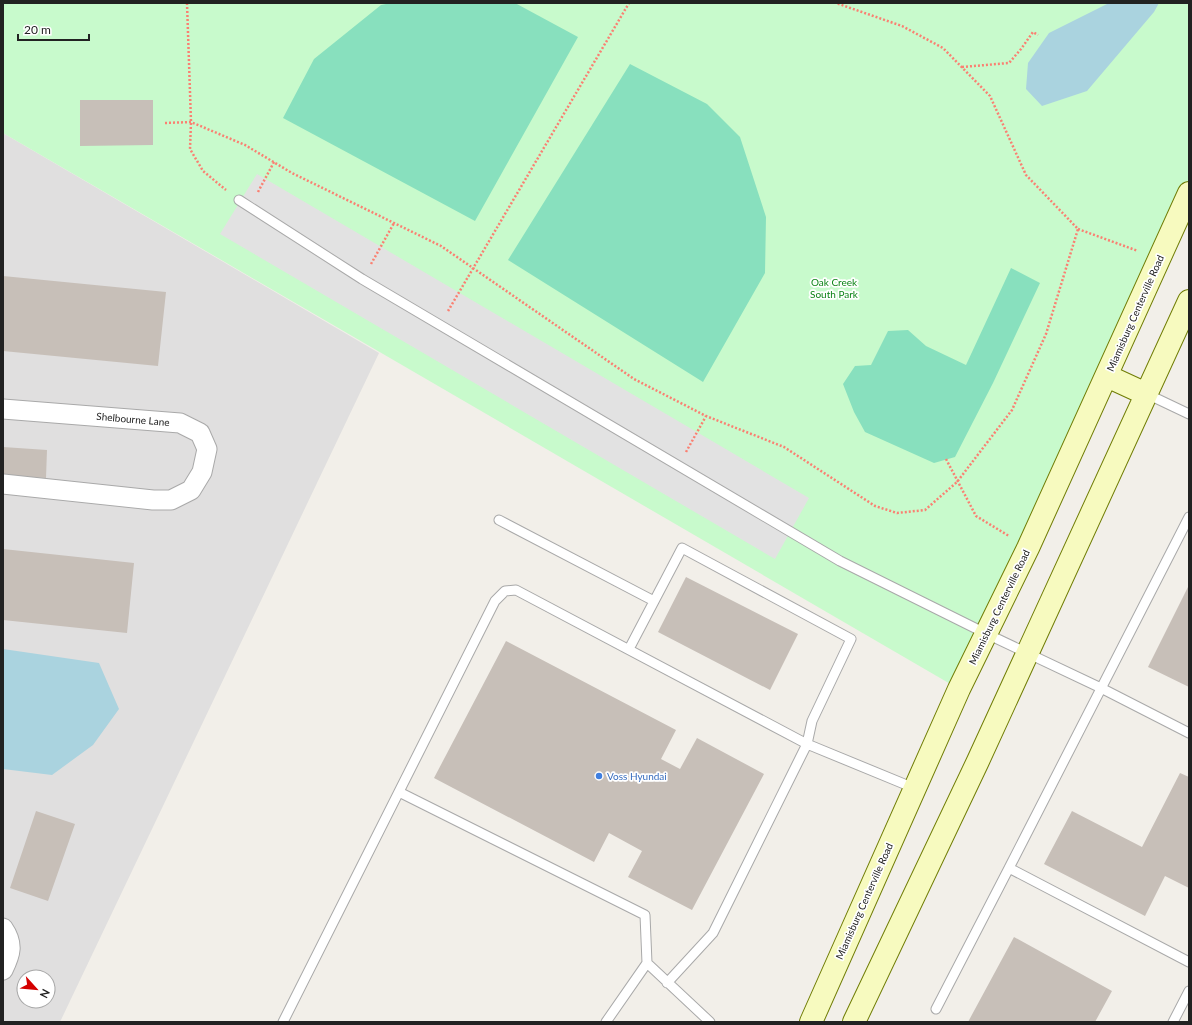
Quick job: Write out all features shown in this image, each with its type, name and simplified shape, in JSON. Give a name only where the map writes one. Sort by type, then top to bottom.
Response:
[{"type":"main road","name":"Miamisburg Centerville Road","points":[[811,1022],[959,689],[1028,548],[1189,193]]},
{"type":"main road","points":[[854,1022],[1027,653],[1189,301]]},
{"type":"main road","points":[[1107,376],[1146,394]]},
{"type":"street","name":"Shelbourne Lane","points":[[3,408],[180,423],[200,433],[206,449],[202,472],[191,490],[172,500],[153,500],[3,484]]},
{"type":"street","points":[[3,928],[10,938],[10,956],[3,970]]},
{"type":"lane","points":[[239,200],[362,279],[840,561],[1189,732]]},
{"type":"lane","points":[[1146,394],[1189,414]]},
{"type":"lane","points":[[936,1009],[1189,517]]},
{"type":"lane","points":[[499,520],[654,601]]},
{"type":"lane","points":[[629,649],[682,548],[851,639],[812,721],[807,744],[713,934],[667,983]]},
{"type":"lane","points":[[283,1022],[495,602],[505,591],[516,590],[807,744],[914,788]]},
{"type":"lane","points":[[399,792],[645,914],[647,963],[606,1022]]},
{"type":"lane","points":[[1009,868],[1189,962]]},
{"type":"lane","points":[[647,963],[710,1022]]},
{"type":"lane","points":[[1173,1022],[1189,991]]},
{"type":"path","points":[[187,3],[191,122],[190,149],[204,171],[239,200]]},
{"type":"path","points":[[440,325],[629,3]]},
{"type":"path","points":[[836,3],[902,26],[943,48],[990,96],[1026,174],[1078,229],[1159,260]]},
{"type":"path","points":[[961,67],[1009,63],[1021,50],[1033,32],[1038,35]]},
{"type":"path","points":[[165,123],[191,122],[245,145],[274,162],[441,246],[472,269],[634,379],[706,416],[784,447],[875,506],[897,513],[925,510],[957,482],[1012,410],[1046,334],[1078,229]]},
{"type":"path","points":[[250,208],[274,162]]},
{"type":"path","points":[[362,279],[394,223]]},
{"type":"path","points":[[678,466],[706,416]]},
{"type":"path","points":[[946,459],[976,516],[1028,548]]},
{"type":"shaded area","points":[[3,133],[379,353],[60,1022],[3,1022]]},
{"type":"shaded area","points":[[257,174],[809,498],[775,559],[220,234]]},
{"type":"green space","name":"Oak Creek South Park","points":[[3,3],[1189,3],[1189,193],[959,689],[3,133]]},
{"type":"green space","points":[[391,3],[515,3],[578,37],[475,221],[283,118],[314,59],[381,5]]},
{"type":"green space","points":[[630,64],[707,104],[740,137],[766,217],[765,273],[703,382],[508,260]]},
{"type":"green space","points":[[1011,268],[1040,283],[993,383],[955,457],[934,463],[865,432],[854,412],[843,384],[855,366],[871,365],[888,331],[908,330],[926,346],[966,365]]},
{"type":"water","points":[[1109,3],[1159,3],[1154,12],[1087,91],[1042,106],[1026,89],[1028,63],[1049,33]]},
{"type":"water","points":[[3,649],[99,663],[119,709],[93,745],[52,775],[3,769]]},
{"type":"building","points":[[80,100],[153,100],[153,145],[80,146]]},
{"type":"building","points":[[3,276],[166,292],[158,366],[3,351]]},
{"type":"building","points":[[3,447],[47,450],[46,478],[3,476]]},
{"type":"building","points":[[3,549],[134,563],[127,633],[3,620]]},
{"type":"building","points":[[686,577],[798,634],[770,690],[658,632]]},
{"type":"building","points":[[1189,585],[1189,687],[1148,667]]},
{"type":"building","name":"Voss Hyundai","points":[[506,641],[676,730],[661,759],[680,769],[697,738],[764,774],[692,910],[628,877],[642,851],[609,833],[594,862],[434,778]]},
{"type":"building","points":[[1180,773],[1189,777],[1189,888],[1165,876],[1145,916],[1044,864],[1072,811],[1142,847]]},
{"type":"building","points":[[36,811],[75,824],[48,901],[10,888]]},
{"type":"building","points":[[1014,937],[1112,991],[1095,1022],[968,1022]]},
{"type":"place","name":"Voss Hyundai","points":[[599,776]]}]
